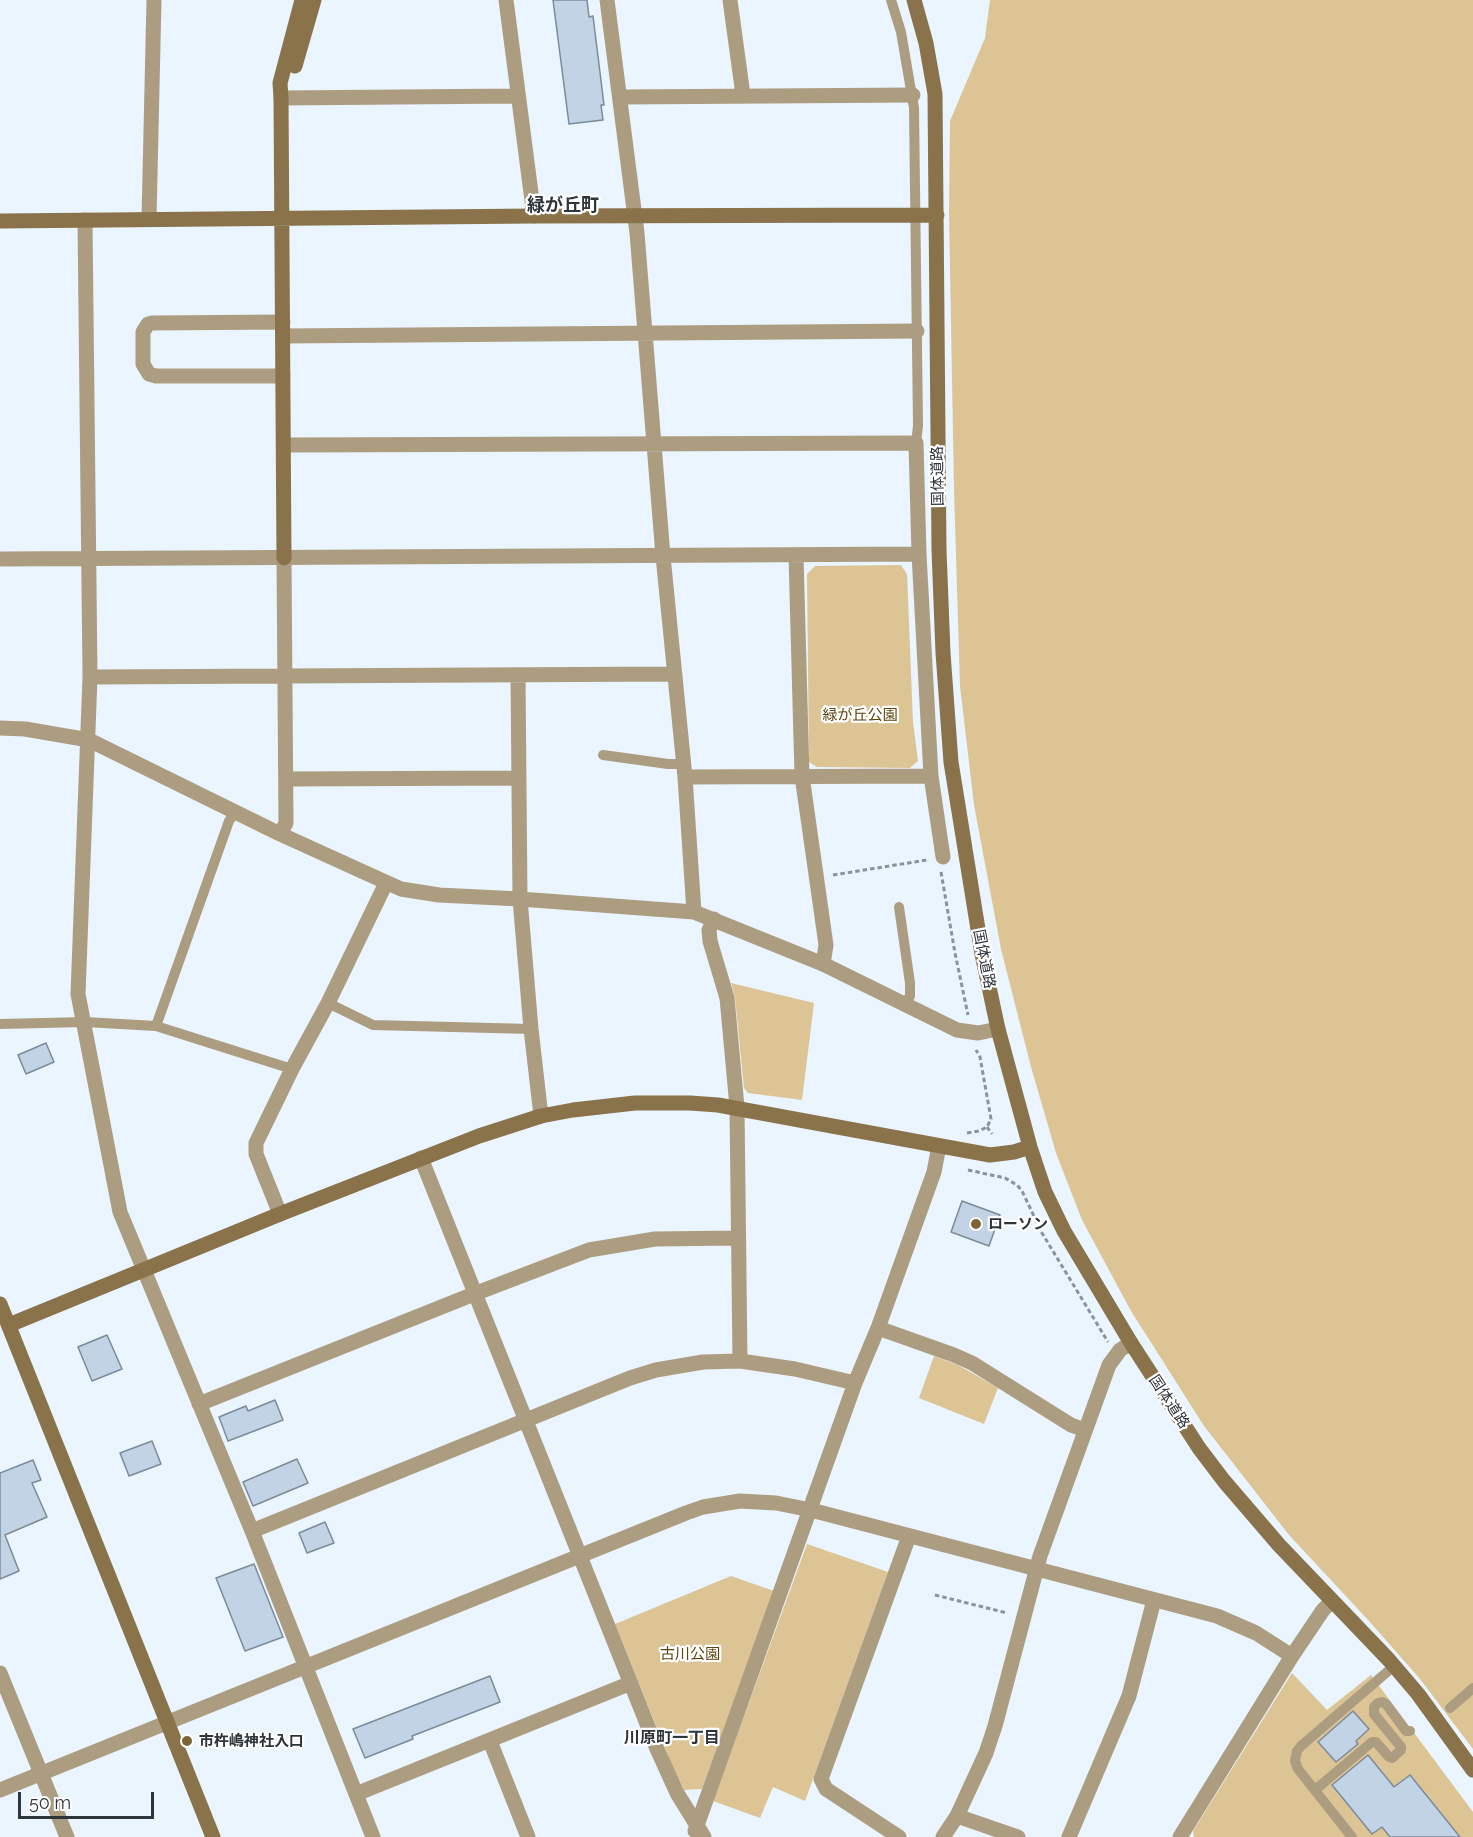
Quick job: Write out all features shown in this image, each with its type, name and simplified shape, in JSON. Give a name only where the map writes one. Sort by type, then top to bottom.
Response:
[{"type":"street","points":[[149,219],[154,0]]},
{"type":"street","points":[[280,834],[286,822],[287,779],[280,83],[302,0]]},
{"type":"street","points":[[281,98],[289,87],[314,0]]},
{"type":"street","points":[[506,0],[534,216]]},
{"type":"street","points":[[607,0],[635,216],[663,556],[685,771],[694,912]]},
{"type":"street","points":[[730,0],[743,95]]},
{"type":"street","name":"国体道路","points":[[914,0],[926,43],[934,94],[939,550],[943,653],[951,762],[971,893],[998,1029],[1030,1147],[1045,1192],[1064,1231],[1176,1414],[1224,1481],[1279,1545],[1394,1666],[1425,1702],[1473,1770]]},
{"type":"street","points":[[621,97],[913,95]]},
{"type":"street","points":[[281,98],[518,96]]},
{"type":"street","points":[[0,221],[937,215]]},
{"type":"street","points":[[85,220],[90,677],[77,983],[120,1212],[252,1532],[373,1837]]},
{"type":"street","points":[[283,376],[156,376],[148,374],[143,364],[143,332],[152,322],[283,329],[645,334],[917,331]]},
{"type":"street","points":[[285,445],[916,443],[919,554],[931,776],[941,858]]},
{"type":"street","points":[[0,559],[919,554]]},
{"type":"street","points":[[796,555],[802,776],[826,945],[823,964]]},
{"type":"street","points":[[90,677],[675,674]]},
{"type":"street","points":[[518,675],[520,899],[541,1116]]},
{"type":"street","points":[[0,728],[25,729],[89,740],[280,834],[386,883],[439,896],[520,899],[694,912],[823,964],[957,1030],[978,1033],[998,1029]]},
{"type":"street","points":[[685,771],[802,776],[931,776]]},
{"type":"street","points":[[287,779],[518,778]]},
{"type":"street","points":[[280,1214],[255,1149],[292,1069],[328,1003],[386,883]]},
{"type":"street","points":[[714,919],[709,930],[710,941],[727,998],[737,1107],[740,1361]]},
{"type":"street","points":[[4,1327],[421,1158],[541,1116],[635,1103],[690,1102],[737,1107],[990,1155],[1030,1147]]},
{"type":"street","points":[[698,1834],[855,1383],[878,1328],[934,1172],[939,1146]]},
{"type":"street","points":[[421,1158],[631,1683],[674,1787],[698,1834]]},
{"type":"street","points":[[199,1404],[474,1293],[589,1250],[614,1244],[655,1239],[738,1238]]},
{"type":"street","points":[[0,1304],[4,1327],[213,1837]]},
{"type":"street","points":[[878,1328],[954,1354],[1071,1425],[1085,1430]]},
{"type":"street","points":[[943,1837],[957,1816],[974,1782],[995,1726],[1036,1570],[1109,1365],[1120,1350],[1131,1343]]},
{"type":"street","points":[[252,1532],[630,1378],[656,1370],[703,1362],[740,1361],[795,1369],[855,1383]]},
{"type":"street","points":[[0,1790],[579,1555],[703,1507],[740,1501],[776,1503],[811,1510],[1231,1621],[1292,1656]]},
{"type":"street","points":[[899,1837],[826,1790],[821,1779],[909,1536]]},
{"type":"street","points":[[1069,1837],[1129,1696],[1154,1600]]},
{"type":"street","points":[[1180,1837],[1292,1656],[1323,1610],[1332,1601]]},
{"type":"street","points":[[0,1673],[67,1837]]},
{"type":"street","points":[[356,1794],[631,1683]]},
{"type":"street","points":[[490,1741],[528,1837]]},
{"type":"street","points":[[957,1816],[1018,1837]]},
{"type":"lane","points":[[891,0],[901,32],[913,95],[918,426],[916,443]]},
{"type":"lane","points":[[913,95],[934,94]]},
{"type":"lane","points":[[603,755],[668,764],[685,771]]},
{"type":"lane","points":[[156,1026],[229,821],[235,812]]},
{"type":"lane","points":[[899,906],[910,983],[910,996],[905,1004]]},
{"type":"lane","points":[[328,1003],[374,1025],[531,1029]]},
{"type":"lane","points":[[0,1024],[85,1022],[156,1026],[292,1069]]},
{"type":"lane","points":[[1352,1837],[1298,1769],[1295,1761],[1297,1751],[1394,1666]]},
{"type":"lane","points":[[1450,1708],[1473,1688]]},
{"type":"lane","points":[[1315,1790],[1372,1742],[1376,1742],[1392,1758],[1401,1750],[1401,1747],[1374,1714],[1374,1707],[1378,1703],[1386,1704],[1406,1731],[1410,1731]]},
{"type":"path","points":[[816,878],[941,858],[955,953],[969,1021]]},
{"type":"path","points":[[957,1131],[968,1133],[979,1131],[987,1127],[991,1119],[980,1057],[975,1048]]},
{"type":"path","points":[[987,1127],[992,1134]]},
{"type":"path","points":[[964,1169],[1005,1178],[1017,1185],[1042,1233],[1109,1343]]},
{"type":"path","points":[[1005,1173],[1005,1178]]},
{"type":"path","points":[[935,1594],[1023,1617]]},
{"type":"green space","points":[[990,0],[1473,0],[1473,1749],[1420,1679],[1289,1535],[1204,1426],[1131,1311],[1082,1220],[1056,1153],[1031,1067],[1001,949],[974,805],[960,686],[949,212],[950,121],[985,38]]},
{"type":"green space","name":"緑が丘公園","points":[[901,565],[907,574],[913,722],[918,761],[910,768],[817,767],[809,762],[807,574],[815,566]]},
{"type":"green space","points":[[731,983],[814,1003],[802,1100],[748,1093],[744,1088],[735,998]]},
{"type":"green space","points":[[934,1356],[958,1365],[998,1388],[984,1424],[919,1398]]},
{"type":"green space","points":[[807,1544],[888,1572],[805,1801],[773,1787],[760,1818],[713,1801]]},
{"type":"green space","name":"古川公園","points":[[731,1576],[774,1591],[702,1789],[684,1790],[615,1624]]},
{"type":"green space","points":[[1292,1673],[1327,1710],[1371,1675],[1473,1812],[1473,1837],[1194,1837],[1193,1831]]},
{"type":"building","points":[[553,0],[587,0],[589,17],[593,16],[604,105],[601,105],[603,120],[569,124]]},
{"type":"building","points":[[46,1043],[54,1062],[26,1074],[18,1055]]},
{"type":"building","name":"ローソン","points":[[962,1201],[1000,1215],[989,1246],[951,1232]]},
{"type":"building","points":[[107,1335],[122,1369],[92,1381],[78,1347]]},
{"type":"building","points":[[275,1400],[283,1420],[228,1441],[219,1417],[246,1406],[248,1411]]},
{"type":"building","points":[[152,1441],[161,1464],[129,1476],[120,1453]]},
{"type":"building","points":[[297,1459],[308,1483],[253,1506],[243,1482]]},
{"type":"building","points":[[33,1460],[41,1480],[32,1483],[47,1517],[5,1535],[19,1571],[0,1579],[0,1473]]},
{"type":"building","points":[[325,1522],[334,1543],[307,1553],[299,1533]]},
{"type":"building","points":[[254,1564],[283,1637],[245,1651],[216,1578]]},
{"type":"building","points":[[490,1676],[500,1702],[412,1736],[413,1739],[365,1758],[353,1729]]},
{"type":"building","points":[[1353,1711],[1369,1729],[1356,1741],[1358,1744],[1336,1762],[1318,1742]]},
{"type":"building","points":[[1368,1755],[1394,1787],[1410,1775],[1460,1837],[1390,1837],[1382,1827],[1372,1834],[1332,1785]]},
{"type":"place","name":"ローソン","points":[[976,1224]]},
{"type":"place","name":"市杵嶋神社入口","points":[[187,1741]]},
{"type":"district","name":"緑が丘町","points":[[563,206]]},
{"type":"district","name":"川原町一丁目","points":[[672,1738]]}]
